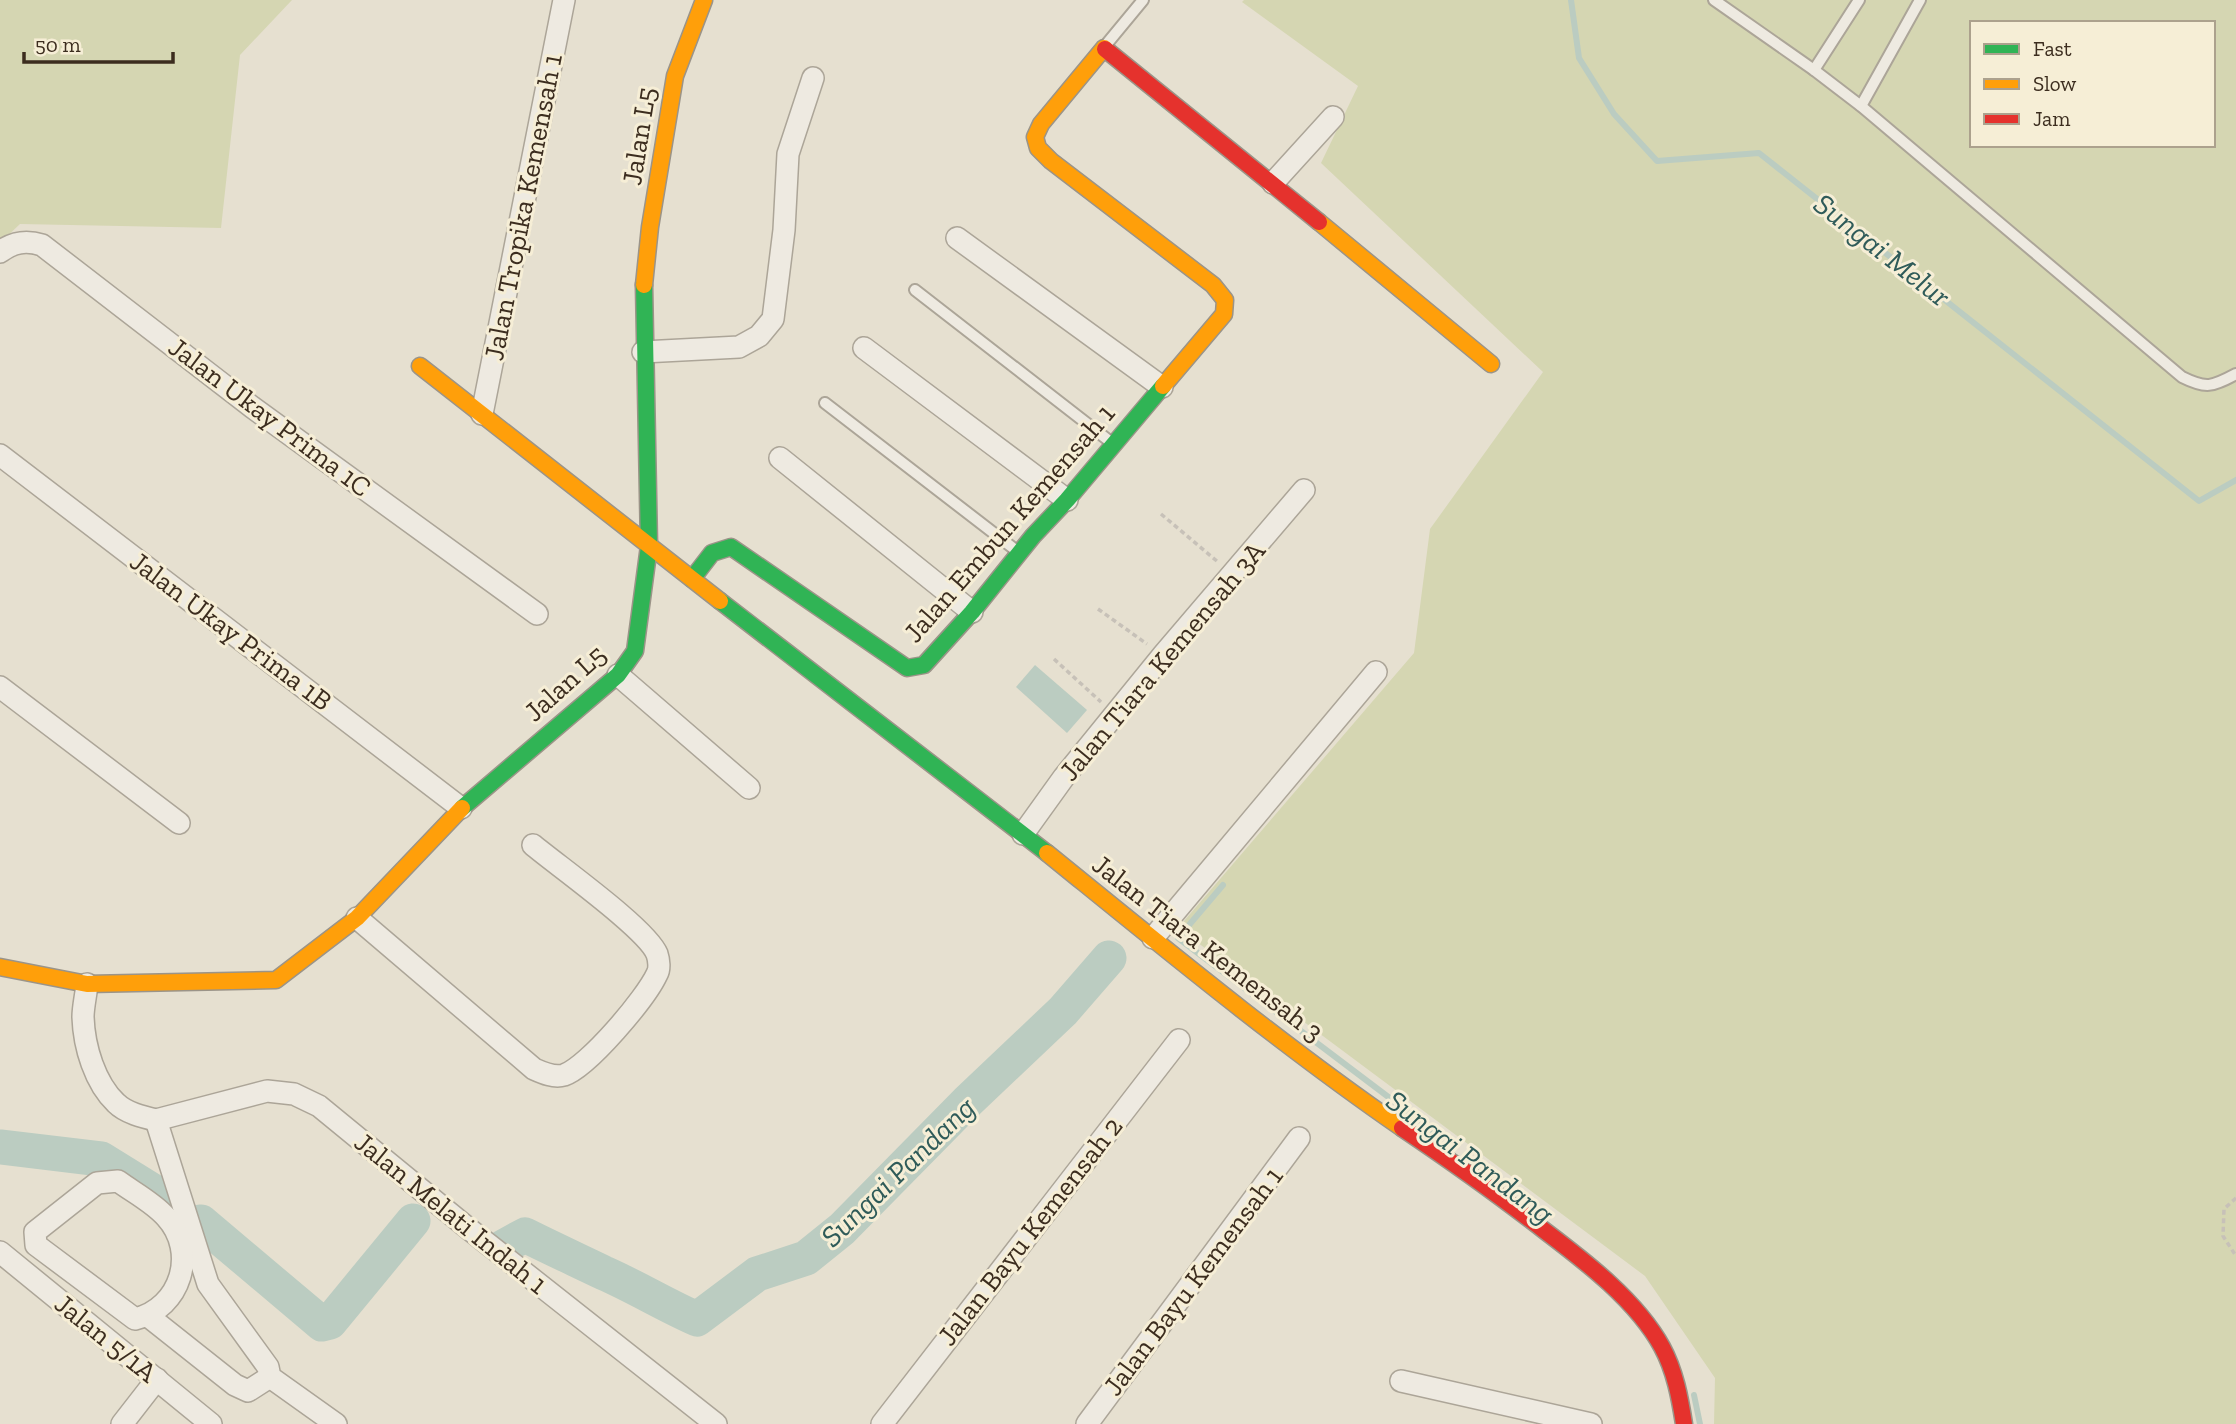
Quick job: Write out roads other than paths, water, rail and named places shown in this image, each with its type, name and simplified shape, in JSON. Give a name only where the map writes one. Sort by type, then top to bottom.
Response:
[{"type":"street","name":"Jalan Tropika Kemensah 1","points":[[482,414],[564,0]]},
{"type":"street","name":"Jalan L5","points":[[0,967],[87,984],[276,980],[357,918],[461,808],[618,675],[635,651],[649,546],[643,296],[650,227],[675,76],[704,0]]},
{"type":"street","points":[[1104,48],[1273,183],[1491,364]]},
{"type":"street","name":"Jalan Embun Kemensah 1","points":[[692,579],[710,553],[722,546],[731,547],[907,668],[924,665],[1224,314],[1225,300],[1220,292],[1059,168],[1038,148],[1035,137],[1041,124],[1104,48]]},
{"type":"street","points":[[643,352],[739,348],[767,329],[773,319],[777,302],[788,154],[813,78]]},
{"type":"street","points":[[1273,183],[1333,117]]},
{"type":"street","points":[[957,238],[1162,387]]},
{"type":"street","name":"Jalan Ukay Prima 1C","points":[[0,252],[9,245],[30,241],[42,245],[252,407],[537,614]]},
{"type":"street","points":[[864,348],[1067,500]]},
{"type":"street","name":"Jalan Tiara Kemensah 3","points":[[420,366],[1023,834],[1343,1088],[1492,1190],[1591,1266],[1630,1304],[1662,1347],[1678,1389],[1685,1424]]},
{"type":"street","name":"Jalan Ukay Prima 1B","points":[[0,455],[461,808]]},
{"type":"street","points":[[780,458],[972,612]]},
{"type":"street","name":"Jalan Tiara Kemensah 3A","points":[[1023,834],[1064,777],[1163,655],[1304,490]]},
{"type":"street","points":[[1153,938],[1376,672]]},
{"type":"street","points":[[618,675],[749,788]]},
{"type":"street","points":[[0,687],[179,822]]},
{"type":"street","points":[[357,918],[534,1069],[562,1076],[586,1063],[645,994],[659,972],[658,957],[645,935],[533,845]]},
{"type":"street","points":[[87,984],[83,1017],[97,1080],[117,1105],[156,1121],[208,1284],[268,1367],[270,1377],[336,1424]]},
{"type":"street","name":"Jalan Bayu Kemensah 2","points":[[882,1423],[1179,1040]]},
{"type":"street","name":"Jalan Melati Indah 1","points":[[156,1121],[267,1091],[294,1094],[319,1106],[469,1230],[716,1424]]},
{"type":"street","name":"Jalan Bayu Kemensah 1","points":[[1087,1424],[1299,1138]]},
{"type":"street","points":[[118,1181],[165,1215],[180,1236],[184,1263],[172,1296],[148,1316],[135,1319],[36,1245],[35,1232],[97,1183],[118,1181]]},
{"type":"street","name":"Jalan 5/1A","points":[[0,1252],[211,1424]]},
{"type":"street","points":[[148,1316],[234,1385],[248,1391],[270,1377]]},
{"type":"street","points":[[122,1424],[157,1379]]},
{"type":"street","points":[[1401,1381],[1591,1424]]},
{"type":"lane","points":[[1104,48],[1143,0]]},
{"type":"lane","points":[[1714,0],[1861,106],[2182,377],[2201,386],[2213,385],[2236,374]]},
{"type":"lane","points":[[1814,70],[1859,0]]},
{"type":"lane","points":[[1861,106],[1920,0]]},
{"type":"lane","points":[[915,290],[1113,444]]},
{"type":"lane","points":[[825,403],[1019,553]]},
{"type":"waterway","name":"Sungai Melur","points":[[1571,0],[1579,58],[1614,114],[1657,161],[1759,153],[2199,501],[2236,480]]},
{"type":"waterway","name":"Sungai Pandang","points":[[1223,885],[1178,938],[1440,1136]]},
{"type":"waterway","name":"Sungai Pandang","points":[[503,1247],[525,1235],[697,1319],[757,1274],[806,1258],[842,1229],[967,1102],[1063,1011],[1109,958]]},
{"type":"waterway","name":"Sungai Pandang","points":[[0,1147],[101,1159],[164,1198]]},
{"type":"waterway","name":"Sungai Pandang","points":[[201,1222],[322,1324],[330,1322],[413,1221]]},
{"type":"waterway","name":"Sungai Pandang","points":[[1694,1395],[1700,1424]]}]
